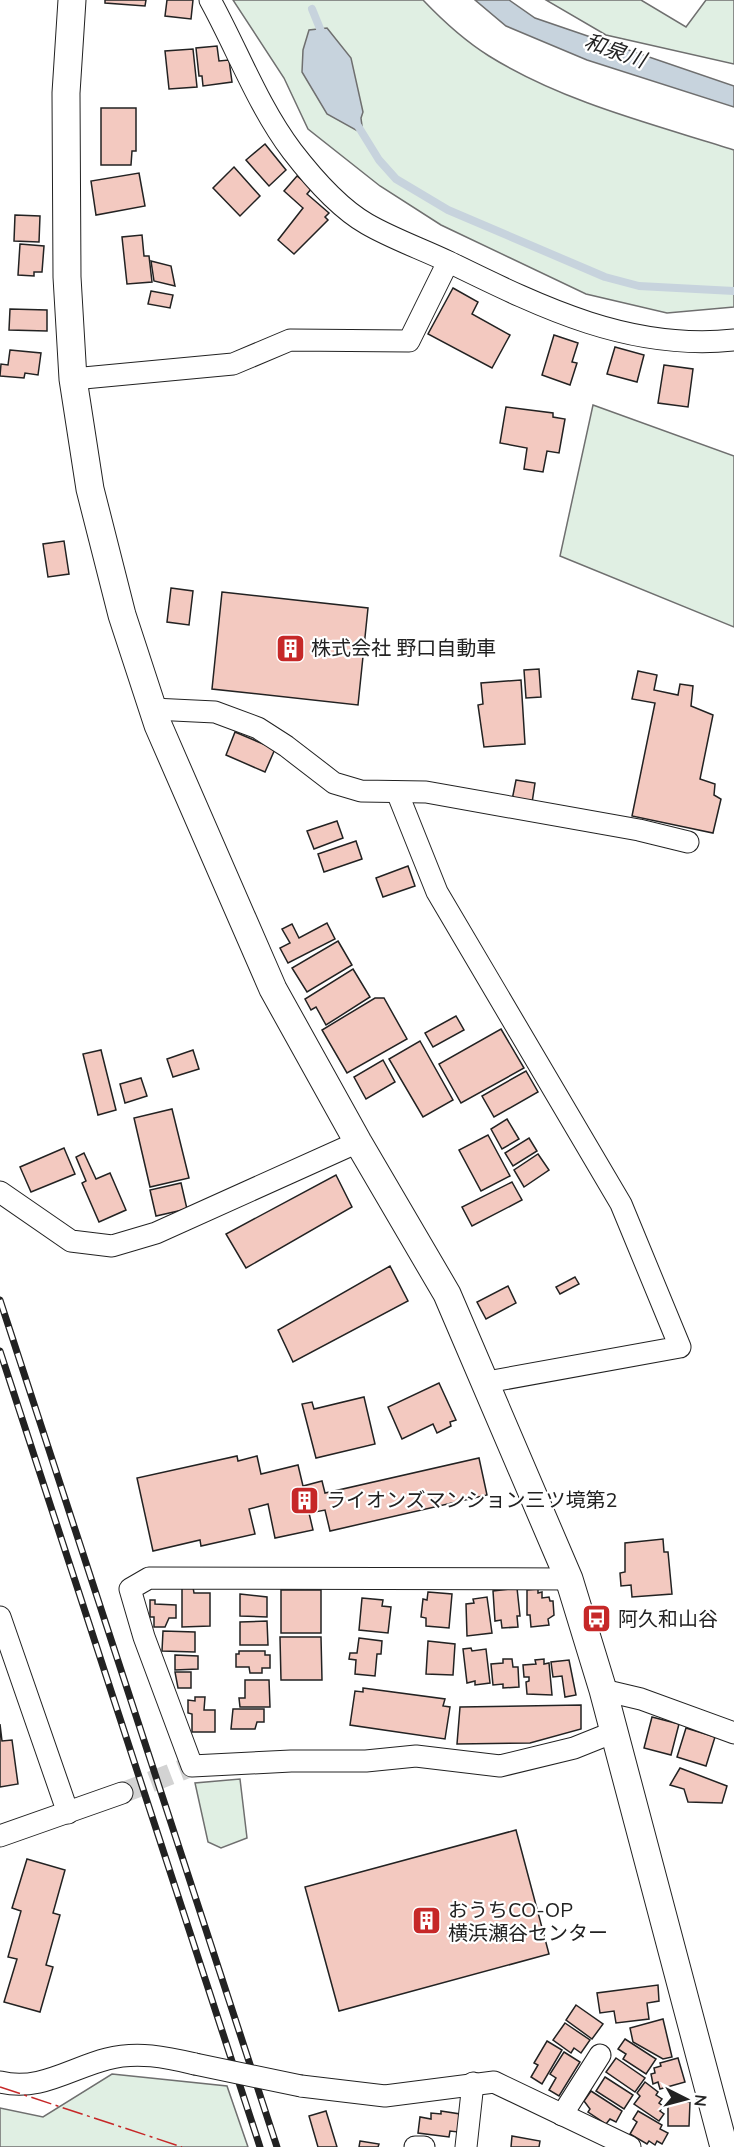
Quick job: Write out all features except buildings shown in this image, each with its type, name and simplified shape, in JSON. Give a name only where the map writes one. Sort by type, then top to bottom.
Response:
[{"type":"street","points":[[72,0],[66,93],[66,173],[67,277],[73,379],[90,489],[123,615],[153,709],[273,989],[358,1142],[447,1294],[487,1382],[569,1579],[603,1690],[724,2147]]},
{"type":"street","points":[[210,0],[292,151],[335,199],[366,223],[520,297],[607,328],[659,341],[702,344],[734,340]]},
{"type":"street","points":[[73,379],[233,364],[290,340],[409,340],[448,262]]},
{"type":"street","points":[[153,709],[215,712],[258,728],[334,783],[361,791],[426,792],[639,830],[688,842]]},
{"type":"street","points":[[397,792],[437,892],[621,1204],[680,1347],[487,1382]]},
{"type":"street","points":[[0,1192],[71,1241],[112,1246],[156,1233],[358,1142]]},
{"type":"street","points":[[569,1579],[149,1578],[130,1588],[144,1637],[192,1766],[291,1761],[366,1761],[416,1756],[500,1766],[574,1748],[614,1732]]},
{"type":"street","points":[[0,1617],[68,1813]]},
{"type":"street","points":[[603,1690],[641,1699],[734,1733]]},
{"type":"street","points":[[0,1836],[122,1793]]},
{"type":"street","points":[[0,2082],[11,2085],[41,2083],[108,2058],[152,2054],[301,2086],[385,2096],[494,2082],[630,2147]]},
{"type":"street","points":[[562,2115],[600,2055]]},
{"type":"street","points":[[466,2147],[473,2083]]},
{"type":"street","points":[[415,2147],[424,2147]]},
{"type":"green space","points":[[233,0],[423,0],[438,16],[480,50],[517,72],[577,99],[734,150],[734,307],[667,313],[586,294],[441,225],[380,186],[308,129],[284,78]]},
{"type":"green space","points":[[546,0],[641,0],[686,27],[706,0],[734,0],[734,64],[606,35]]},
{"type":"green space","points":[[593,405],[734,456],[734,627],[560,556]]},
{"type":"green space","points":[[240,1779],[247,1838],[221,1848],[208,1842],[195,1783]]},
{"type":"green space","points":[[112,2074],[227,2086],[248,2147],[0,2147],[0,2108],[43,2117]]},
{"type":"water","name":"和泉川","points":[[475,0],[509,0],[535,18],[734,86],[734,107],[587,60],[506,26]]},
{"type":"water","points":[[327,28],[351,58],[363,112],[361,118],[363,134],[327,114],[302,72],[303,50],[309,30]]},
{"type":"waterway","points":[[312,9],[323,36]]},
{"type":"waterway","points":[[358,126],[379,160],[396,179],[448,210],[605,277],[639,286],[734,291]]},
{"type":"tunnel","points":[[122,1793],[192,1766]]},
{"type":"railway","points":[[0,1300],[277,2147]]},
{"type":"railway","points":[[0,1351],[260,2147]]},
{"type":"power","points":[[0,2087],[182,2147]]},
{"type":"place","name":"株式会社 野口自動車","points":[[290,648]]},
{"type":"place","name":"ライオンズマンション三ツ境第2","points":[[305,1500]]},
{"type":"place","name":"阿久和山谷","points":[[597,1619]]},
{"type":"place","name":"おうちCO-OP 横浜瀬谷センター","points":[[427,1921]]}]
